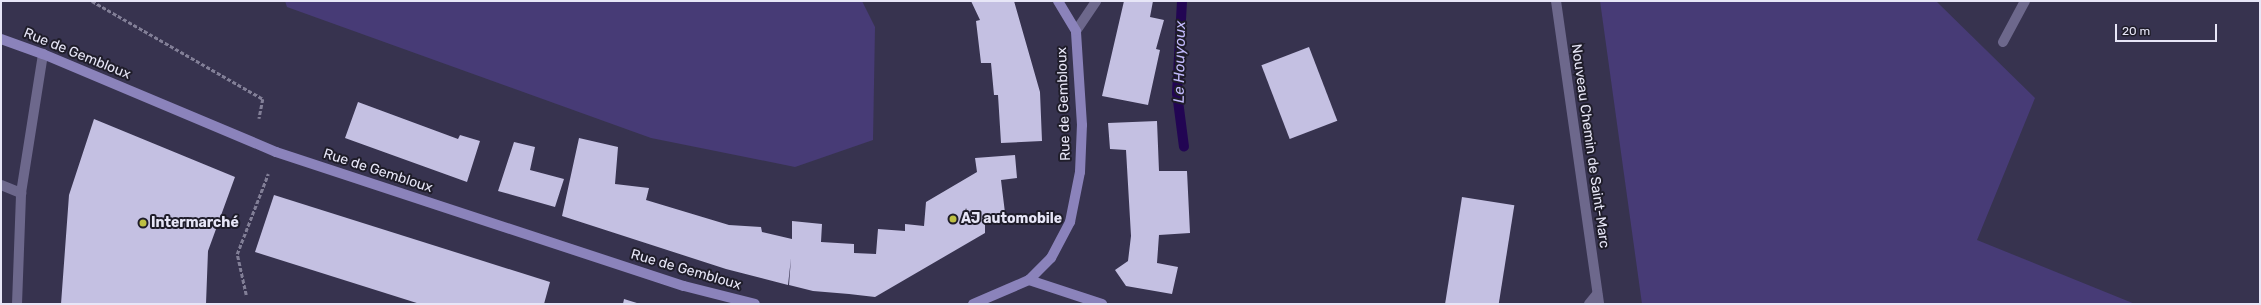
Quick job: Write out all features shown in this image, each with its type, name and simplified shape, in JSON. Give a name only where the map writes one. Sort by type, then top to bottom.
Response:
[{"type":"main road","name":"Rue de Gembloux","points":[[973,304],[1029,280],[1051,258],[1061,242],[1070,222],[1080,172],[1082,126],[1076,31],[1058,1]]},
{"type":"main road","name":"Rue de Gembloux","points":[[1,39],[43,54],[276,152],[684,286],[755,304]]},
{"type":"main road","points":[[1029,280],[1102,304]]},
{"type":"street","points":[[1076,31],[1096,1]]},
{"type":"street","name":"Nouveau Chemin de Saint-Marc","points":[[1556,1],[1598,299],[1589,304]]},
{"type":"street","points":[[2003,42],[2025,1]]},
{"type":"street","points":[[17,304],[21,193],[43,54]]},
{"type":"street","points":[[1,185],[21,193]]},
{"type":"path","points":[[92,1],[263,98],[255,143]]},
{"type":"path","points":[[246,295],[237,254],[276,152]]},
{"type":"shaded area","points":[[285,1],[862,1],[875,27],[873,140],[795,167],[651,138],[287,7]]},
{"type":"shaded area","points":[[1600,1],[1936,1],[2035,98],[1977,240],[2135,304],[1642,304]]},
{"type":"building","points":[[971,1],[1014,1],[1040,92],[1042,141],[1001,143],[998,95],[994,95],[991,63],[981,63],[976,21],[980,20]]},
{"type":"building","points":[[1124,1],[1153,1],[1150,17],[1164,20],[1156,49],[1160,50],[1148,105],[1102,96]]},
{"type":"building","points":[[1309,47],[1337,121],[1290,139],[1261,65]]},
{"type":"building","points":[[358,102],[458,139],[460,135],[480,141],[467,182],[345,138]]},
{"type":"building","name":"Intermarché","points":[[94,119],[235,177],[208,251],[206,304],[61,304],[69,195]]},
{"type":"building","points":[[1157,121],[1159,171],[1187,171],[1190,233],[1159,235],[1157,263],[1178,267],[1172,294],[1126,286],[1115,270],[1128,261],[1131,236],[1126,150],[1110,149],[1108,123]]},
{"type":"building","points":[[579,138],[618,147],[615,184],[649,188],[646,200],[729,225],[761,227],[762,232],[792,239],[792,221],[822,224],[821,242],[854,244],[854,253],[876,254],[878,229],[905,231],[905,224],[924,226],[926,202],[977,172],[975,158],[1015,155],[1017,178],[1001,180],[1006,221],[985,224],[985,233],[875,297],[813,291],[789,285],[791,258],[788,285],[726,269],[562,216]]},
{"type":"building","points":[[514,142],[535,147],[530,170],[564,179],[555,207],[498,191]]},
{"type":"building","points":[[274,195],[550,282],[544,304],[420,304],[255,252]]},
{"type":"building","points":[[1462,197],[1514,205],[1499,304],[1445,304]]},
{"type":"building","points":[[624,299],[640,304],[623,304]]},
{"type":"waterway","name":"Le Houyoux","points":[[1182,1],[1177,93],[1184,147]]},
{"type":"place","name":"AJ automobile","points":[[953,219]]},
{"type":"place","name":"Intermarché","points":[[143,223]]}]
